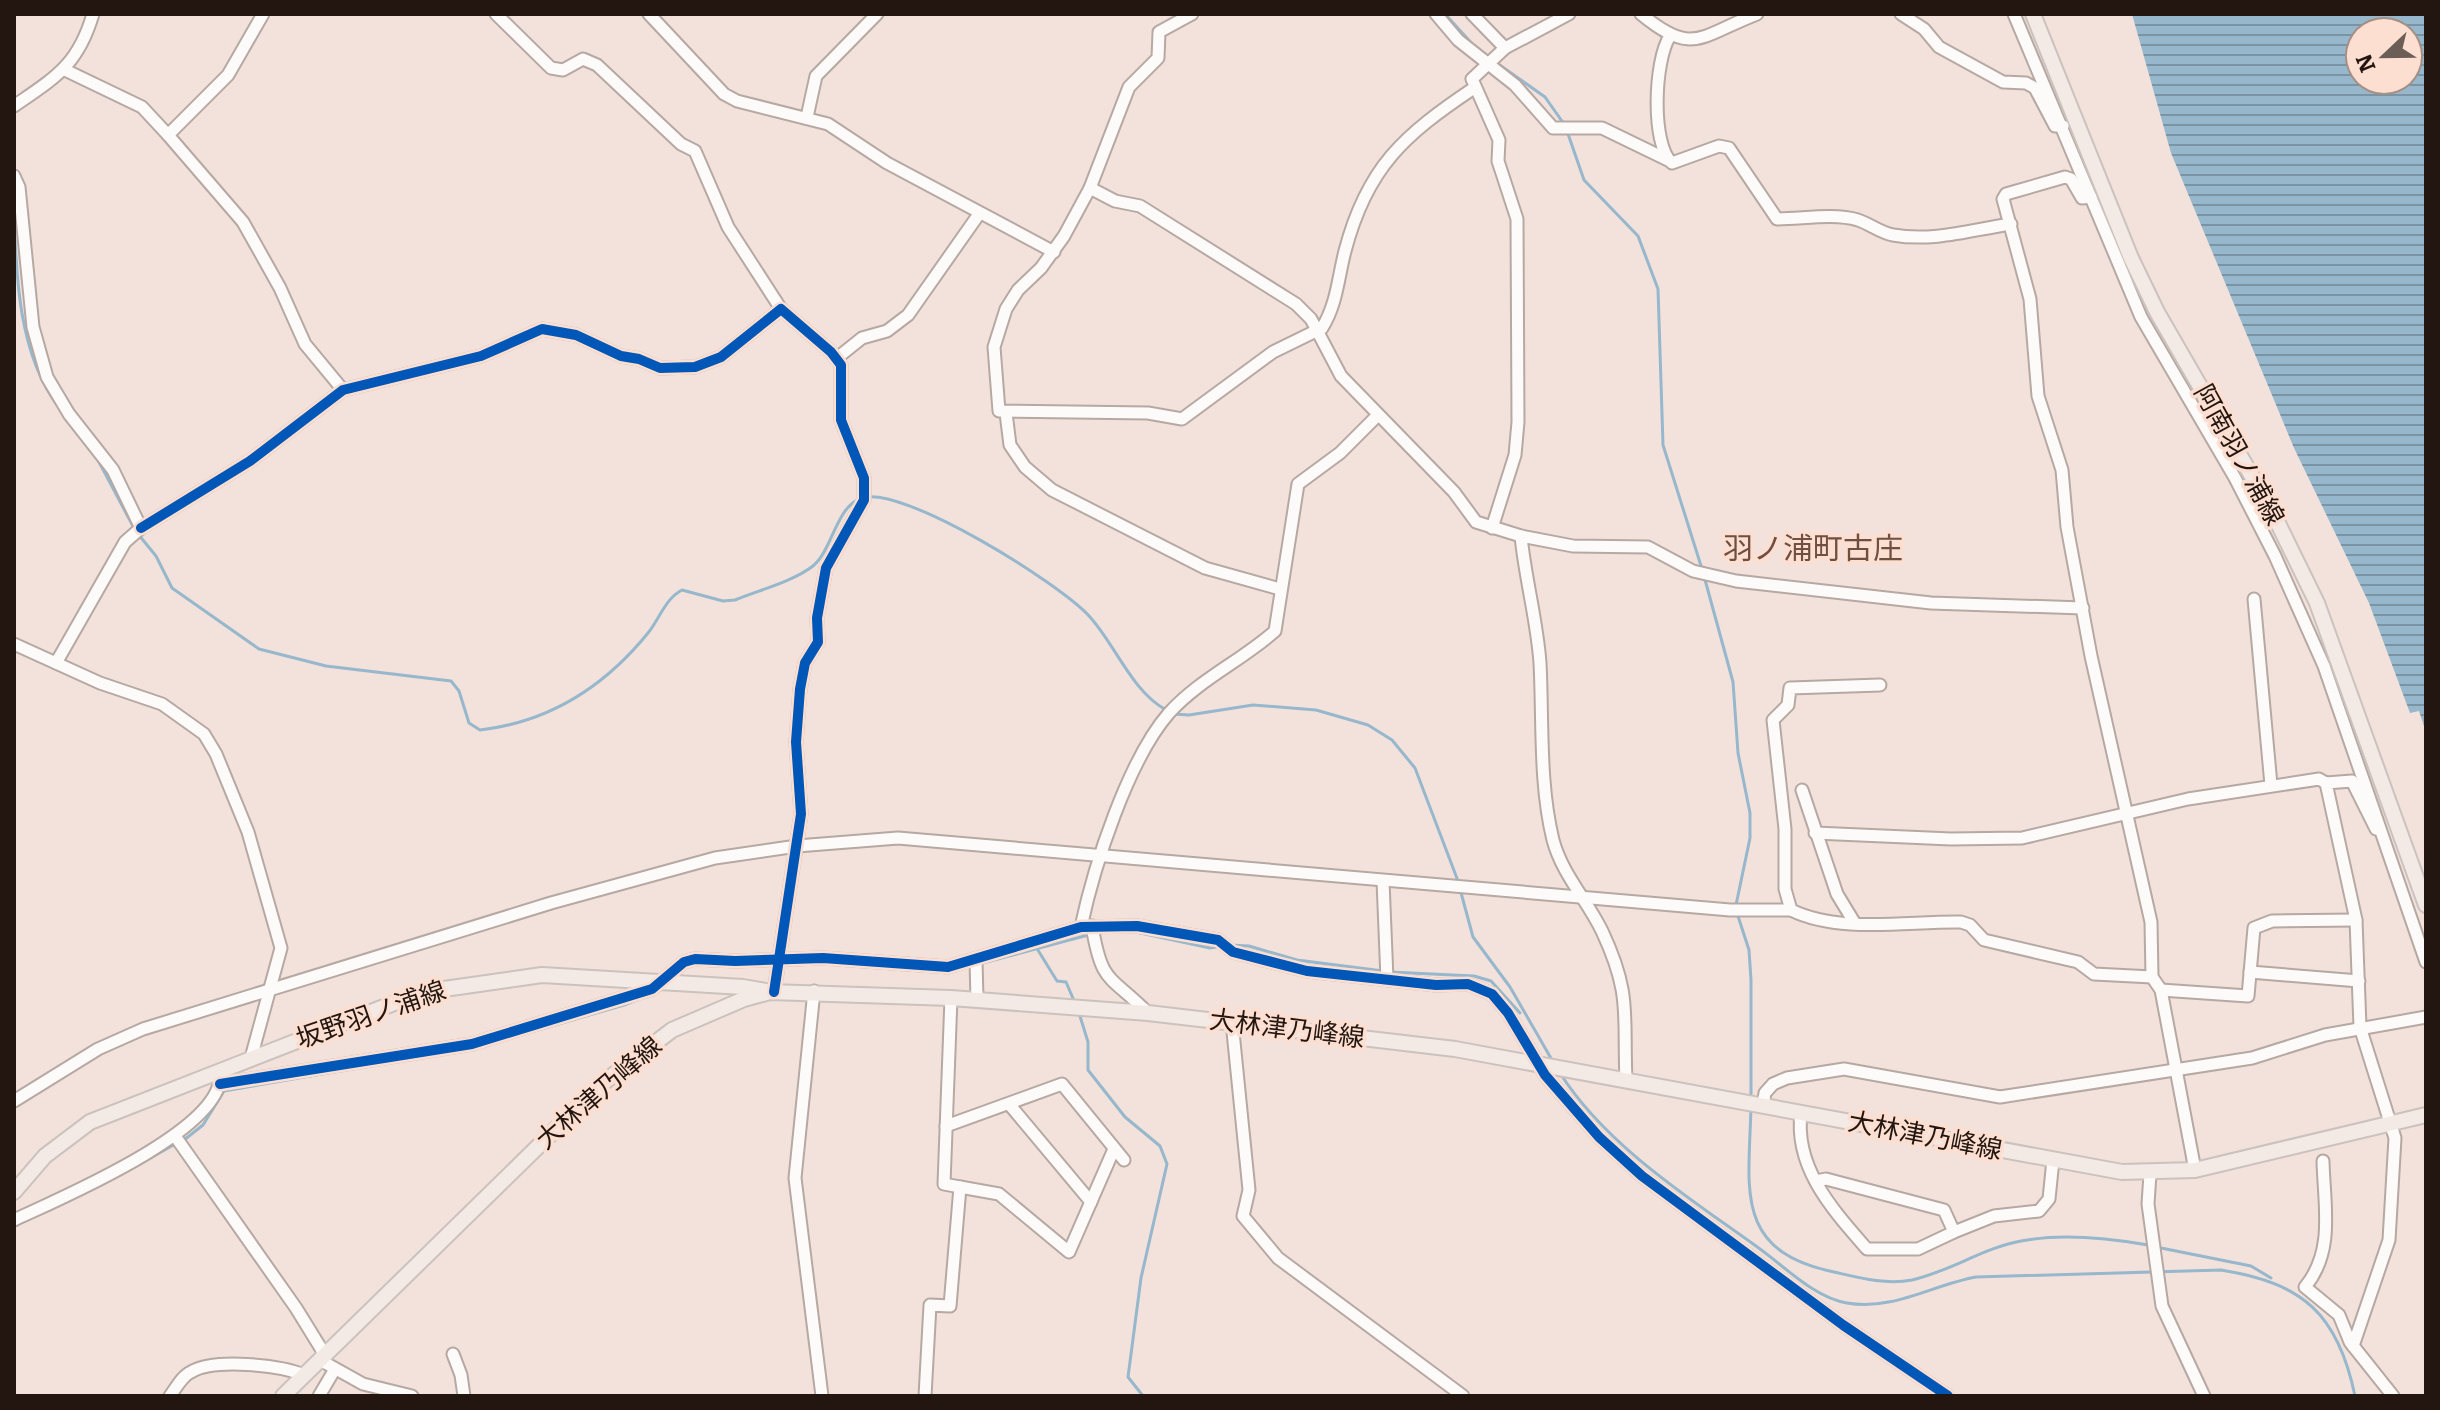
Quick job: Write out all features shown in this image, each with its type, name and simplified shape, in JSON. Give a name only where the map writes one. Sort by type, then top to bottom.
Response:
[{"type":"main road","name":"阿南羽ノ浦線","points":[[2033,14],[2131,258],[2157,312],[2272,511],[2317,603],[2426,905]]},
{"type":"main road","name":"坂野羽ノ浦線","points":[[14,1192],[45,1156],[90,1122],[220,1078],[251,1058],[412,996],[480,981],[542,975],[663,981],[772,992]]},
{"type":"main road","name":"大林津乃峰線","points":[[283,1396],[603,1083],[641,1051],[672,1030],[708,1013],[772,992],[814,991],[951,998],[1148,1013],[1455,1049],[2053,1160],[2150,1174],[2195,1170],[2426,1115]]},
{"type":"street","points":[[14,108],[65,70],[79,52],[93,14]]},
{"type":"street","points":[[168,135],[228,75],[263,14]]},
{"type":"street","points":[[496,14],[551,68],[563,70],[583,59],[597,65],[681,144],[695,151],[728,227],[781,309],[841,365],[841,420],[864,478],[864,495],[832,551],[826,568],[817,618],[818,642],[805,663],[796,742],[801,814],[772,992]]},
{"type":"street","points":[[649,14],[724,94],[737,101],[828,124],[887,163],[1054,252]]},
{"type":"street","points":[[807,117],[816,76],[877,14]]},
{"type":"street","points":[[1192,14],[1159,32],[1158,58],[1129,87],[1090,188],[1054,252],[1018,290],[1000,324],[994,347],[999,411],[1148,413],[1182,419],[1273,352],[1322,328],[1332,307],[1345,252],[1377,170],[1431,116],[1474,88]]},
{"type":"street","points":[[1436,14],[1458,40],[1515,85],[1553,128],[1602,128],[1668,160],[1681,162],[1719,146],[1729,148],[1777,219],[1842,217],[1859,220],[1890,235],[1922,237],[1947,237],[2011,224]]},
{"type":"street","points":[[1472,14],[1505,48]]},
{"type":"street","points":[[1492,528],[1510,476],[1518,422],[1517,219],[1498,161],[1499,140],[1472,79],[1505,48],[1569,14]]},
{"type":"street","points":[[1641,14],[1670,36],[1690,41],[1735,18],[1757,14]]},
{"type":"street","points":[[1901,14],[1924,29],[1939,47],[2003,82],[2026,83],[2035,88],[2055,126],[2063,126]]},
{"type":"street","points":[[2014,14],[2157,349],[2235,478],[2275,556],[2324,666],[2426,962]]},
{"type":"street","points":[[1668,160],[1655,83],[1670,36]]},
{"type":"street","points":[[65,70],[142,107],[168,135],[243,222],[280,288],[305,344],[343,390]]},
{"type":"street","points":[[14,176],[19,187],[33,327],[47,377],[69,414],[113,470],[137,530]]},
{"type":"street","points":[[2091,197],[2082,198],[2071,179],[2065,177],[2006,194],[2003,199],[2030,299],[2038,396],[2062,470],[2067,527],[2125,814],[2151,922],[2152,977],[2161,990],[2195,1170]]},
{"type":"street","points":[[1090,188],[1115,201],[1140,206],[1296,304],[1311,319],[1341,376],[1454,492],[1476,522],[1521,536],[1573,546],[1648,547],[1705,574],[1931,603],[2083,608]]},
{"type":"street","points":[[837,358],[862,338],[887,331],[908,315],[979,214]]},
{"type":"street","points":[[56,663],[137,530],[250,461],[343,390],[481,356],[542,329],[576,335],[621,356],[639,359],[660,368],[695,367],[721,357],[781,309]]},
{"type":"street","points":[[1006,413],[1010,445],[1025,467],[1052,490],[1205,568],[1280,589]]},
{"type":"street","points":[[1148,1013],[1104,975],[1086,927],[1101,856],[1137,764],[1171,712],[1219,669],[1256,648],[1275,631],[1298,484],[1340,453],[1378,415]]},
{"type":"street","points":[[1521,536],[1540,660],[1547,806],[1553,838],[1567,874],[1584,897],[1617,966],[1625,994],[1626,1080]]},
{"type":"street","points":[[2254,599],[2271,785]]},
{"type":"street","points":[[14,644],[100,683],[162,704],[204,734],[233,794],[279,934],[281,948],[272,991],[251,1058]]},
{"type":"street","points":[[1791,910],[1785,889],[1785,829],[1773,720],[1788,705],[1790,688],[1880,685]]},
{"type":"street","points":[[1815,833],[1951,839],[2022,838],[2125,814],[2271,785],[2319,779],[2326,783],[2352,781],[2374,828],[2384,833]]},
{"type":"street","points":[[2326,783],[2356,920],[2360,1027],[2391,1124],[2395,1155],[2389,1240],[2353,1346]]},
{"type":"street","points":[[1802,790],[1837,894],[1854,922]]},
{"type":"street","points":[[14,1101],[98,1049],[143,1029],[551,903],[715,858],[797,846],[898,838],[1736,910],[1791,910],[1817,919],[1854,922],[1961,922],[1970,925],[1984,940],[2078,962],[2094,974],[2152,977]]},
{"type":"street","points":[[1383,881],[1387,974]]},
{"type":"street","points":[[2161,990],[2248,996],[2254,928],[2258,925],[2272,921],[2356,920]]},
{"type":"street","points":[[14,1220],[88,1185],[175,1136],[199,1118],[220,1078],[472,1044],[652,989],[675,968],[695,959],[777,963],[823,958],[948,967],[1086,927],[1137,926],[1227,946],[1307,971],[1387,974],[1480,987],[1508,1013],[1599,1137],[1642,1176],[1843,1325],[1948,1396]]},
{"type":"street","points":[[976,960],[977,1000]]},
{"type":"street","points":[[2250,972],[2359,981]]},
{"type":"street","points":[[814,991],[795,1178],[822,1396]]},
{"type":"street","points":[[951,998],[944,1184],[999,1194],[1069,1252],[1114,1149]]},
{"type":"street","points":[[1756,1104],[1773,1084],[1844,1069],[2000,1097],[2252,1058],[2360,1027],[2426,1017]]},
{"type":"street","points":[[1232,1022],[1249,1190],[1243,1216],[1248,1225],[1278,1258],[1463,1396]]},
{"type":"street","points":[[946,1126],[1062,1084],[1124,1160]]},
{"type":"street","points":[[1009,1104],[1091,1202]]},
{"type":"street","points":[[1801,1113],[1801,1147],[1825,1201],[1867,1249],[1918,1249],[1994,1216],[2039,1211],[2049,1199],[2053,1160]]},
{"type":"street","points":[[175,1136],[296,1308],[322,1357],[335,1369],[386,1394],[412,1396]]},
{"type":"street","points":[[2323,1161],[2325,1245],[2319,1270],[2305,1287],[2339,1315],[2353,1346],[2393,1396]]},
{"type":"street","points":[[2150,1174],[2148,1204],[2157,1278],[2171,1330],[2204,1396]]},
{"type":"street","points":[[1816,1181],[1826,1179],[1944,1210],[1954,1232]]},
{"type":"street","points":[[925,1396],[930,1305],[950,1306],[960,1187]]},
{"type":"street","points":[[453,1354],[461,1375],[464,1396]]},
{"type":"street","points":[[170,1396],[186,1374],[197,1368],[264,1365],[304,1375]]},
{"type":"street","points":[[319,1396],[335,1369]]},
{"type":"water","points":[[2132,14],[2426,14],[2426,732],[2419,711],[2410,713],[2369,603],[2294,448],[2171,153]]},
{"type":"waterway","points":[[1445,14],[1475,47]]},
{"type":"waterway","points":[[1494,61],[1545,97],[1564,124]]},
{"type":"waterway","points":[[1567,131],[1584,180],[1638,236],[1658,289],[1663,445],[1702,569]]},
{"type":"waterway","points":[[14,214],[16,263],[27,339],[45,385],[58,406]]},
{"type":"waterway","points":[[98,460],[134,528]]},
{"type":"waterway","points":[[138,534],[156,556],[172,588],[259,649],[326,666],[451,681],[459,691],[469,723],[480,730],[505,726],[552,710],[594,685],[631,652],[667,604],[682,590],[723,601],[735,600],[805,572],[820,559],[840,519],[853,503],[862,498],[882,498],[944,521],[1048,583],[1090,617],[1133,679],[1166,710]]},
{"type":"waterway","points":[[1704,576],[1733,682],[1738,753],[1750,813],[1750,838],[1736,905]]},
{"type":"waterway","points":[[1173,714],[1189,715],[1253,705],[1316,710],[1368,725],[1392,740],[1415,768],[1458,881]]},
{"type":"waterway","points":[[1460,889],[1473,937],[1510,987],[1552,1060]]},
{"type":"waterway","points":[[1737,913],[1749,950],[1751,1099]]},
{"type":"waterway","points":[[1131,931],[1210,948],[1222,946]]},
{"type":"waterway","points":[[979,964],[1092,934]]},
{"type":"waterway","points":[[1229,945],[1249,946],[1297,960],[1383,971]]},
{"type":"waterway","points":[[1036,947],[1057,981],[1066,982],[1075,1003]]},
{"type":"waterway","points":[[675,979],[686,967]]},
{"type":"waterway","points":[[896,969],[945,972]]},
{"type":"waterway","points":[[1390,972],[1474,976],[1491,981],[1520,1013]]},
{"type":"waterway","points":[[541,1029],[624,1005],[663,989]]},
{"type":"waterway","points":[[1079,1013],[1088,1042],[1088,1070],[1125,1117],[1160,1146],[1167,1164],[1141,1278],[1128,1377],[1143,1396]]},
{"type":"waterway","points":[[184,1140],[203,1125],[224,1091],[409,1059]]},
{"type":"waterway","points":[[1560,1073],[1601,1125],[1652,1170],[1801,1281],[1835,1300],[1864,1305],[1880,1303],[1976,1277],[2221,1270],[2274,1284],[2312,1307],[2327,1324],[2338,1344],[2355,1396]]},
{"type":"waterway","points":[[1751,1107],[1749,1164],[1754,1212],[1763,1232],[1778,1249],[1801,1262],[1863,1278],[1902,1281],[1926,1276],[2007,1244],[2037,1239],[2085,1237],[2148,1245]]},
{"type":"waterway","points":[[138,1165],[177,1143]]},
{"type":"waterway","points":[[14,1227],[24,1221]]},
{"type":"waterway","points":[[2156,1247],[2251,1266],[2271,1278]]},
{"type":"cycle path","points":[[141,528],[250,461],[343,390],[481,356],[542,329],[576,335],[621,356],[639,359],[660,368],[695,367],[721,357],[781,309],[831,352],[841,365],[841,420],[864,478],[864,500],[826,568],[817,618],[818,642],[805,663],[800,689],[796,742],[801,814],[774,992]]},
{"type":"cycle path","points":[[220,1084],[472,1044],[652,989],[684,962],[695,959],[823,958],[948,967],[1081,927],[1137,926],[1218,940],[1233,952],[1307,971],[1436,985],[1468,984],[1492,994],[1508,1013],[1545,1075],[1599,1137],[1642,1176],[1843,1325],[1948,1396]]},
{"type":"district","name":"羽ノ浦町古庄","points":[[1813,549]]}]
